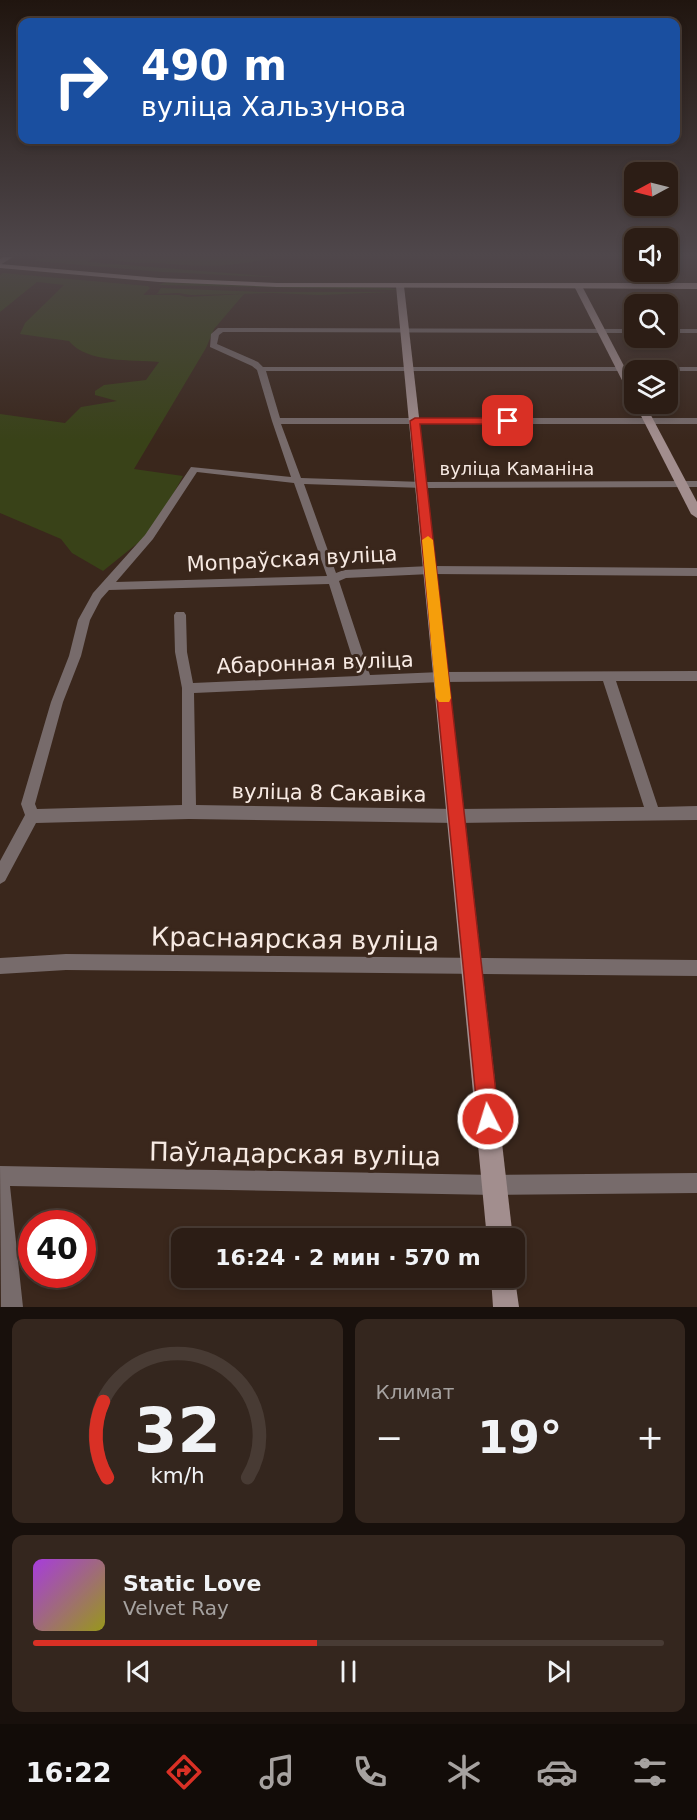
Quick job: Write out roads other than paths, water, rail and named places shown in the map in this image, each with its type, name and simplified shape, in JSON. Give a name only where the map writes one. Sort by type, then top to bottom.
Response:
[{"type":"street","points":[[403,318],[423,485],[499,1228]]},
{"type":"street","points":[[595,318],[624,373]]},
{"type":"street","points":[[365,679],[333,580],[276,421],[261,369],[213,345],[215,334],[221,330],[624,331]]},
{"type":"street","points":[[678,331],[697,331]]},
{"type":"street","points":[[261,369],[697,369]]},
{"type":"street","points":[[645,414],[697,514]]},
{"type":"street","points":[[276,421],[697,420]]},
{"type":"street","name":"вуліца Каманіна","points":[[105,586],[148,537],[194,470],[296,480],[423,485],[697,483]]},
{"type":"street","name":"Мопраўская вуліца","points":[[105,586],[333,580],[344,574],[430,570],[697,572]]},
{"type":"street","points":[[0,876],[32,816],[28,804],[57,702],[75,656],[84,620],[105,586]]},
{"type":"street","name":"Абаронная вуліца","points":[[180,615],[181,652],[188,688],[189,812]]},
{"type":"street","name":"Абаронная вуліца","points":[[188,688],[441,677],[697,676]]},
{"type":"street","points":[[608,677],[653,813]]},
{"type":"street","name":"вуліца 8 Сакавіка","points":[[32,816],[189,812],[457,816],[697,813]]},
{"type":"street","name":"Краснаярская вуліца","points":[[0,966],[78,962],[697,968]]},
{"type":"street","name":"Паўладарская вуліца","points":[[0,1176],[495,1185],[697,1183]]},
{"type":"street","points":[[0,1183],[12,1307]]},
{"type":"street","points":[[505,1288],[506,1307]]}]
